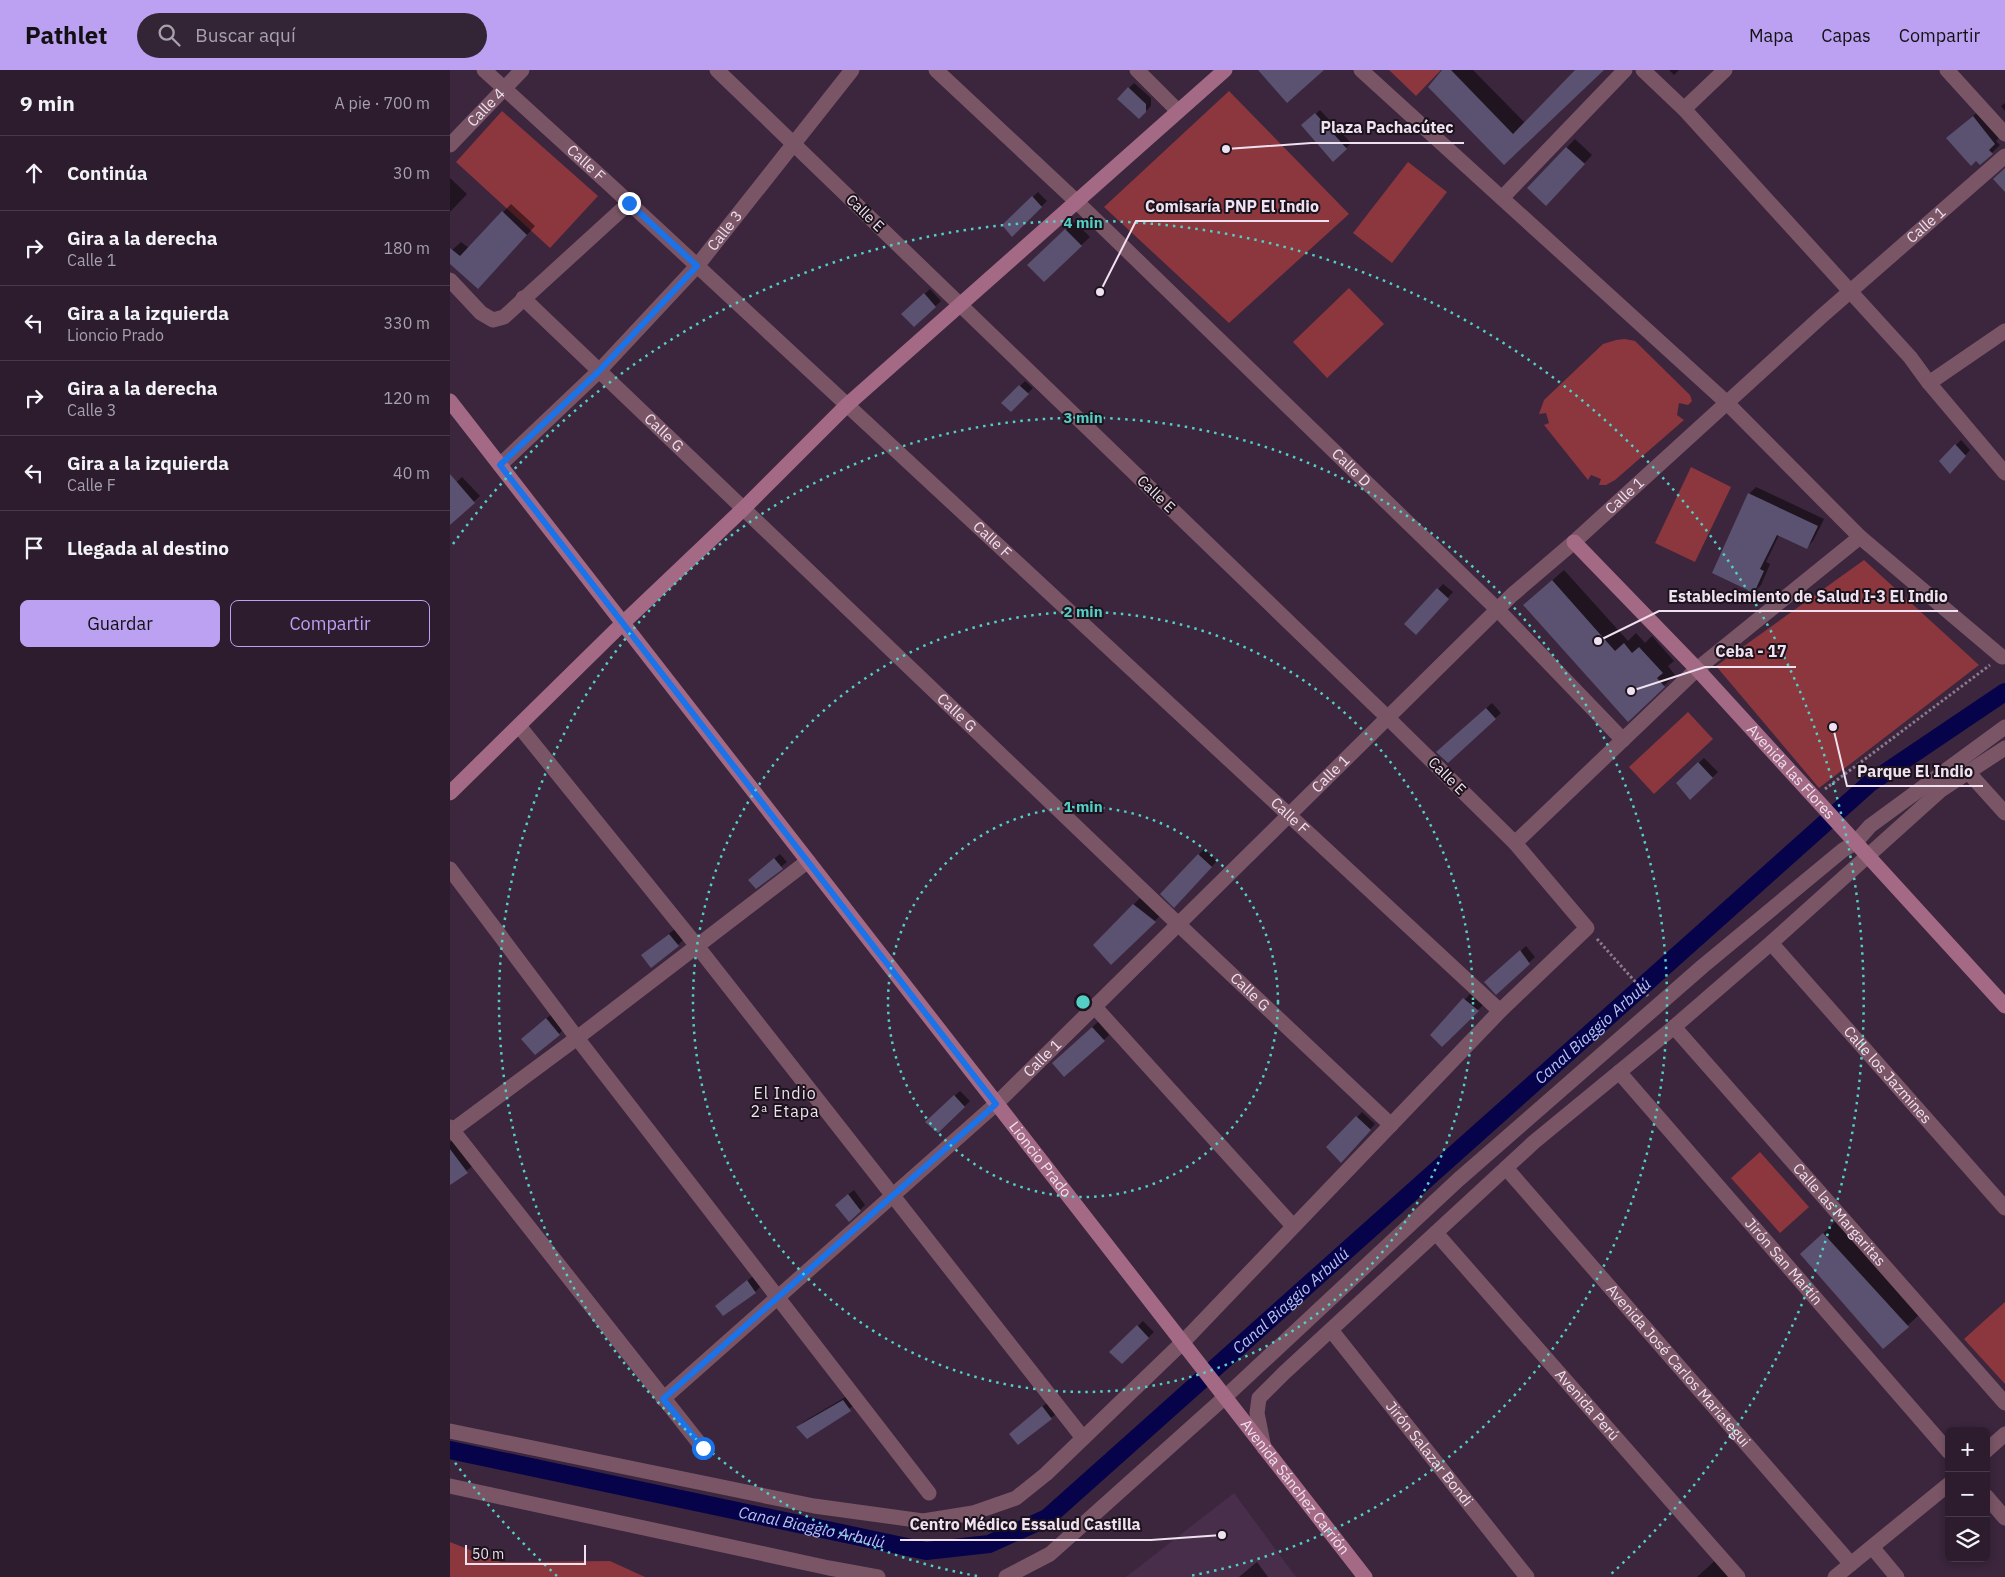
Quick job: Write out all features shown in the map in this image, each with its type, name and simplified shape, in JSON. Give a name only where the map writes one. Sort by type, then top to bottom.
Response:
[{"type":"street","name":"Calle F","points":[[484,70],[503,90],[629,203],[1500,1011]]},
{"type":"street","name":"Calle 4","points":[[450,145],[522,70]]},
{"type":"street","name":"Calle E","points":[[717,70],[1515,843],[1587,928]]},
{"type":"street","name":"Calle 3","points":[[500,465],[599,371],[697,266],[852,70]]},
{"type":"street","name":"Calle D","points":[[936,70],[1076,201],[1497,609],[1623,740]]},
{"type":"street","points":[[1137,70],[1178,111]]},
{"type":"street","points":[[450,793],[623,623],[743,509],[847,405],[1224,70]]},
{"type":"street","points":[[1361,70],[1726,402],[1860,537],[2002,657]]},
{"type":"street","points":[[1502,198],[1626,70]]},
{"type":"street","points":[[1642,70],[1684,109],[1910,357],[1929,383],[2005,473]]},
{"type":"street","points":[[1684,109],[1725,70]]},
{"type":"street","points":[[1947,70],[2005,134]]},
{"type":"street","name":"Calle 1","points":[[663,1399],[996,1104],[1497,609],[1574,542],[1850,291],[2005,156]]},
{"type":"street","points":[[450,280],[481,313],[493,320],[504,317],[629,203]]},
{"type":"street","name":"Calle G","points":[[523,298],[1178,924],[1391,1124]]},
{"type":"street","points":[[1929,383],[2005,331]]},
{"type":"street","name":"Lioncio Prado","points":[[450,401],[1224,1398]]},
{"type":"street","points":[[1515,843],[1697,669],[1860,537]]},
{"type":"street","name":"Avenida las Flores","points":[[1574,542],[1697,669],[2005,1006]]},
{"type":"street","points":[[519,726],[697,946],[1083,1438]]},
{"type":"street","points":[[1006,1577],[1050,1554],[1224,1398],[1466,1174],[1703,966],[1842,850],[1851,839],[2005,727]]},
{"type":"street","points":[[1264,1448],[1257,1413],[1259,1398],[1534,1142],[1674,1027],[1941,790],[2005,748]]},
{"type":"street","points":[[1968,772],[2005,813]]},
{"type":"street","points":[[703,1448],[451,1130],[577,1038],[808,861]]},
{"type":"street","points":[[450,869],[577,1038],[779,1296],[929,1493]]},
{"type":"street","points":[[450,1431],[814,1506],[923,1521],[973,1513],[1016,1498],[1046,1474],[1083,1438],[1185,1347],[1293,1226],[1500,1011],[1587,928]]},
{"type":"street","name":"Calle los Jazmines","points":[[1770,943],[2005,1208]]},
{"type":"street","points":[[1094,1006],[1293,1226]]},
{"type":"street","name":"Calle las Margaritas","points":[[1674,1027],[2005,1403]]},
{"type":"street","name":"Jirón San Martín","points":[[1619,1072],[1945,1447]]},
{"type":"street","name":"Avenida José Carlos Mariategui","points":[[1506,1168],[1851,1564]]},
{"type":"street","name":"Avenida Perú","points":[[1436,1233],[1738,1577]]},
{"type":"street","name":"Jirón Salazar Bondi","points":[[1331,1330],[1526,1577]]},
{"type":"street","name":"Avenida Sánchez Carrión","points":[[1224,1398],[1365,1577]]},
{"type":"street","points":[[1990,1447],[2005,1434]]},
{"type":"street","points":[[450,1486],[878,1577]]},
{"type":"street","points":[[1835,1577],[1945,1487]]},
{"type":"street","points":[[1990,1501],[2005,1518]]},
{"type":"street","points":[[1872,1547],[1897,1577]]},
{"type":"path","points":[[1815,799],[2002,657]]},
{"type":"path","points":[[1587,928],[1652,1002]]},
{"type":"shaded area","points":[[1389,70],[1441,70],[1416,96]]},
{"type":"shaded area","points":[[1229,91],[1349,214],[1229,323],[1104,207]]},
{"type":"shaded area","points":[[502,111],[598,196],[550,248],[456,162]]},
{"type":"shaded area","points":[[1408,162],[1447,192],[1392,263],[1353,233]]},
{"type":"shaded area","points":[[1349,288],[1384,324],[1327,378],[1293,342]]},
{"type":"shaded area","points":[[1625,339],[1635,341],[1690,395],[1692,401],[1688,405],[1679,403],[1677,415],[1684,420],[1615,480],[1606,485],[1599,485],[1601,479],[1591,475],[1588,480],[1544,425],[1549,423],[1546,413],[1539,414],[1544,400],[1603,344]]},
{"type":"shaded area","points":[[1691,467],[1731,487],[1695,562],[1655,543]]},
{"type":"shaded area","points":[[1864,560],[1979,665],[1819,788],[1716,666]]},
{"type":"shaded area","points":[[1688,712],[1713,739],[1654,794],[1629,767]]},
{"type":"shaded area","points":[[1760,1152],[1809,1207],[1780,1233],[1731,1178]]},
{"type":"shaded area","points":[[2005,1302],[2005,1384],[1964,1339]]},
{"type":"shaded area","points":[[1234,1493],[1296,1577],[1126,1577]]},
{"type":"shaded area","points":[[450,1542],[501,1562],[610,1561],[645,1577],[450,1577]]},
{"type":"building","points":[[1258,70],[1324,70],[1287,103]]},
{"type":"building","points":[[1442,70],[1451,70],[1513,134],[1575,70],[1604,70],[1504,165],[1428,87]]},
{"type":"building","points":[[1128,87],[1146,104],[1146,112],[1139,119],[1117,99]]},
{"type":"building","points":[[1315,113],[1347,149],[1333,162],[1301,125]]},
{"type":"building","points":[[1973,116],[1995,144],[1989,150],[1993,154],[1980,165],[1976,161],[1971,166],[1946,138]]},
{"type":"building","points":[[1566,147],[1585,164],[1546,206],[1527,188]]},
{"type":"building","points":[[2005,168],[2005,192],[1993,179]]},
{"type":"building","points":[[1032,196],[1042,207],[1012,237],[1002,225]]},
{"type":"building","points":[[502,211],[527,235],[478,289],[450,264],[450,248],[460,256]]},
{"type":"building","points":[[1065,229],[1082,246],[1044,282],[1027,265]]},
{"type":"building","points":[[924,293],[936,307],[914,327],[901,314]]},
{"type":"building","points":[[1019,385],[1029,394],[1011,412],[1001,403]]},
{"type":"building","points":[[1955,444],[1966,456],[1950,474],[1939,461]]},
{"type":"building","points":[[450,474],[475,503],[450,525]]},
{"type":"building","points":[[1748,493],[1818,526],[1807,549],[1777,535],[1760,569],[1764,571],[1754,593],[1712,573]]},
{"type":"building","points":[[1552,580],[1615,651],[1624,643],[1632,653],[1639,647],[1663,673],[1657,678],[1665,687],[1628,722],[1523,605]]},
{"type":"building","points":[[1437,588],[1449,599],[1416,635],[1404,624]]},
{"type":"building","points":[[1486,708],[1496,719],[1448,763],[1436,752]]},
{"type":"building","points":[[1698,762],[1713,778],[1690,800],[1676,783]]},
{"type":"building","points":[[1198,854],[1212,867],[1174,908],[1160,894]]},
{"type":"building","points":[[774,858],[783,869],[756,889],[748,880]]},
{"type":"building","points":[[1133,904],[1156,922],[1111,965],[1093,945]]},
{"type":"building","points":[[669,934],[679,946],[651,968],[641,955]]},
{"type":"building","points":[[1520,950],[1530,964],[1496,995],[1484,982]]},
{"type":"building","points":[[1463,998],[1479,1011],[1442,1047],[1430,1035]]},
{"type":"building","points":[[546,1018],[560,1035],[535,1055],[521,1039]]},
{"type":"building","points":[[1092,1027],[1105,1041],[1064,1077],[1052,1063]]},
{"type":"building","points":[[954,1095],[965,1107],[938,1133],[925,1122]]},
{"type":"building","points":[[1356,1116],[1371,1130],[1341,1163],[1326,1147]]},
{"type":"building","points":[[450,1149],[468,1173],[450,1185]]},
{"type":"building","points":[[848,1194],[861,1211],[849,1222],[835,1205]]},
{"type":"building","points":[[1823,1233],[1909,1327],[1883,1349],[1800,1254]]},
{"type":"building","points":[[747,1280],[756,1293],[723,1316],[715,1306]]},
{"type":"building","points":[[1137,1325],[1149,1338],[1122,1364],[1109,1352]]},
{"type":"building","points":[[843,1400],[851,1411],[807,1439],[796,1427]]},
{"type":"building","points":[[1042,1406],[1052,1419],[1018,1445],[1009,1434]]},
{"type":"waterway","name":"Canal Biaggio Arbulú","points":[[450,1450],[926,1551],[989,1544],[1047,1518],[1870,783],[2005,692]]},
{"type":"place","name":"Plaza Pachacútec","points":[[1226,149]]},
{"type":"place","name":"Comisaría PNP El Indio","points":[[1100,292]]},
{"type":"place","name":"Establecimiento de Salud I-3 El Indio","points":[[1598,641]]},
{"type":"place","name":"Ceba - 17","points":[[1631,691]]},
{"type":"place","name":"Parque El Indio","points":[[1833,727]]},
{"type":"place","name":"Centro Médico Essalud Castilla","points":[[1222,1535]]},
{"type":"district","name":"El Indio 2ª Etapa","points":[[785,1102]]},
{"type":"route","points":[[629,203],[697,266],[599,371],[500,465],[996,1104],[663,1399],[703,1448]]}]
